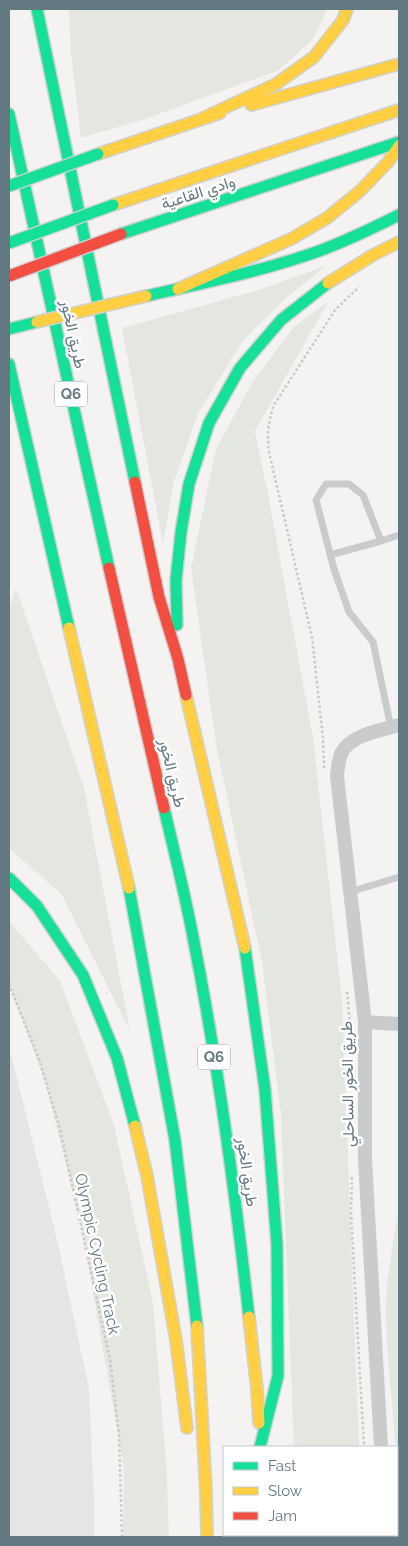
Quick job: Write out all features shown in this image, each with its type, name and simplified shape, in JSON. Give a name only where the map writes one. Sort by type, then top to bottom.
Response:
[{"type":"main road","points":[[36,9],[157,587],[178,659],[243,936],[264,1090],[278,1245],[278,1376],[260,1446]]},
{"type":"main road","points":[[42,38],[44,9]]},
{"type":"main road","points":[[203,118],[276,84],[314,57],[342,20],[347,9]]},
{"type":"main road","points":[[9,186],[203,118],[399,64]]},
{"type":"main road","name":"وادي القاعية","points":[[9,244],[113,206],[399,110]]},
{"type":"main road","name":"طريق الخور","points":[[9,114],[193,936],[216,1065],[238,1220],[257,1389],[260,1446]]},
{"type":"main road","points":[[178,288],[291,239],[320,222],[360,191],[388,162],[399,144]]},
{"type":"main road","name":"وادي القاعية","points":[[9,276],[121,234],[399,144]]},
{"type":"main road","points":[[9,329],[291,260],[371,230],[399,215]]},
{"type":"main road","points":[[178,659],[176,580],[181,532],[189,484],[209,423],[240,368],[281,320],[325,285],[373,255],[399,242]]},
{"type":"main road","points":[[9,364],[126,874],[176,1140],[197,1320],[207,1537]]},
{"type":"main road","points":[[9,878],[37,906],[82,975],[117,1058],[147,1176],[176,1340],[188,1437]]},
{"type":"main road","points":[[195,1465],[206,1491]]},
{"type":"street","name":"طريق الخور الساحلي","points":[[380,1446],[365,1159],[365,1022],[337,776],[338,763],[342,751],[350,744],[366,735],[395,726]]},
{"type":"street","points":[[365,1022],[399,1024]]},
{"type":"lane","points":[[381,541],[363,495],[349,484],[326,484],[316,500],[330,555],[349,612],[373,642],[395,726]]},
{"type":"lane","points":[[330,555],[399,535]]},
{"type":"lane","points":[[350,892],[399,877]]},
{"type":"path","name":"Olympic Cycling Track","points":[[9,984],[39,1059],[60,1129],[110,1360],[119,1435],[122,1537]]},
{"type":"shaded area","points":[[69,9],[327,9],[314,38],[279,70],[145,119],[81,138],[71,53]]},
{"type":"shaded area","points":[[327,265],[285,299],[244,339],[198,413],[173,484],[163,544],[122,328],[262,289]]},
{"type":"shaded area","points":[[328,302],[255,431],[313,738],[342,1001],[359,1446],[294,1446],[281,1115],[262,962],[216,744],[191,568],[216,449],[253,381],[294,327]]},
{"type":"shaded area","points":[[16,588],[84,788],[130,1031],[62,895],[9,848],[9,608]]},
{"type":"shaded area","points":[[9,921],[60,981],[114,1125],[153,1303],[167,1475],[169,1537],[123,1537],[124,1469],[82,1229],[45,1081],[9,985]]},
{"type":"shaded area","points":[[9,1050],[56,1235],[89,1389],[94,1537],[9,1537]]},
{"type":"shaded area","points":[[399,1208],[399,1513],[398,1446],[396,1446],[386,1317],[388,1276]]},
{"type":"shaded area","points":[[297,1536],[361,1536],[361,1537]]},
{"type":"traffic: fast","points":[[37,9],[135,482]]},
{"type":"traffic: fast","points":[[9,114],[109,568]]},
{"type":"traffic: fast","points":[[121,234],[399,142]]},
{"type":"traffic: fast","points":[[9,186],[98,154]]},
{"type":"traffic: fast","points":[[9,243],[113,205]]},
{"type":"traffic: fast","points":[[146,296],[233,276],[298,258],[339,243],[399,215]]},
{"type":"traffic: fast","points":[[177,625],[176,580],[181,532],[189,484],[209,423],[240,368],[281,320],[328,283]]},
{"type":"traffic: fast","points":[[9,329],[37,322]]},
{"type":"traffic: fast","points":[[9,364],[69,628]]},
{"type":"traffic: fast","points":[[164,808],[190,921],[218,1079],[232,1174],[249,1317]]},
{"type":"traffic: fast","points":[[9,878],[37,906],[83,975],[117,1058],[135,1126]]},
{"type":"traffic: fast","points":[[129,888],[175,1140],[197,1326]]},
{"type":"traffic: fast","points":[[245,948],[265,1090],[277,1245],[278,1376],[260,1446]]},
{"type":"traffic: slow","points":[[203,118],[276,84],[314,57],[343,20],[347,9]]},
{"type":"traffic: slow","points":[[251,105],[399,64]]},
{"type":"traffic: slow","points":[[113,205],[399,110]]},
{"type":"traffic: slow","points":[[98,154],[220,113]]},
{"type":"traffic: slow","points":[[178,289],[291,239],[327,218],[360,191],[388,162],[399,146]]},
{"type":"traffic: slow","points":[[328,283],[373,255],[399,242]]},
{"type":"traffic: slow","points":[[37,322],[146,296]]},
{"type":"traffic: slow","points":[[69,628],[129,888]]},
{"type":"traffic: slow","points":[[186,695],[245,948]]},
{"type":"traffic: slow","points":[[135,1126],[147,1176],[176,1340],[187,1428]]},
{"type":"traffic: slow","points":[[249,1317],[259,1423]]},
{"type":"traffic: slow","points":[[197,1326],[207,1537]]},
{"type":"traffic: jam","points":[[9,276],[121,234]]},
{"type":"traffic: jam","points":[[135,482],[159,597],[178,659],[186,695]]},
{"type":"traffic: jam","points":[[109,568],[164,808]]}]
